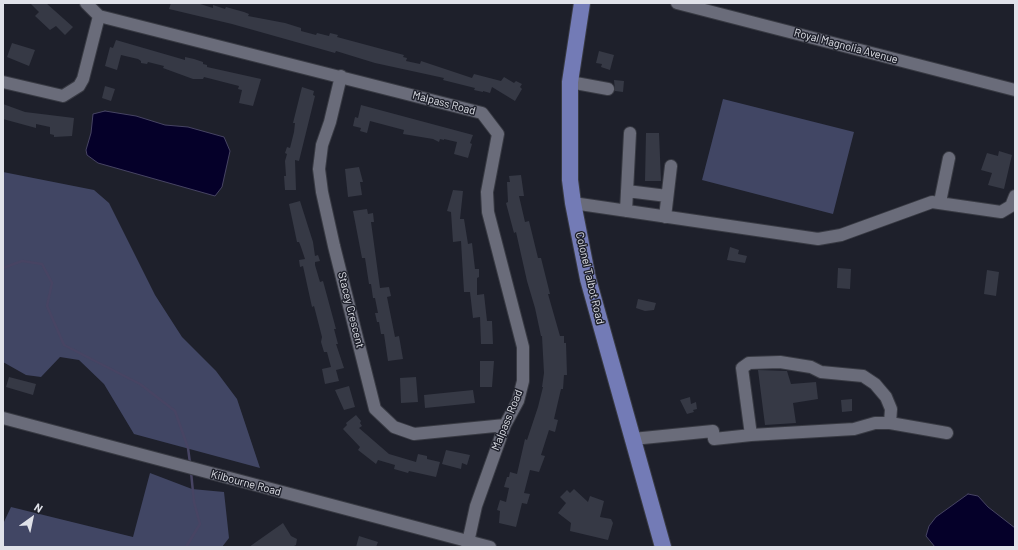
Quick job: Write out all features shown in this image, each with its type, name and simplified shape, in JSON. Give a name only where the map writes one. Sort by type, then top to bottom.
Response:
[{"type":"main road","name":"Colonel Talbot Road","points":[[582,3],[570,82],[570,180],[573,203],[588,279],[663,547]]},
{"type":"street","points":[[3,82],[63,96],[79,86],[83,79],[99,16],[86,3]]},
{"type":"street","name":"Royal Magnolia Avenue","points":[[677,3],[1015,90]]},
{"type":"street","name":"Malpass Road","points":[[99,16],[341,76],[482,114],[498,134],[487,192],[488,212],[523,347],[523,381],[518,401],[504,425],[476,506],[468,544]]},
{"type":"street","name":"Stacey Crescent","points":[[341,76],[330,122],[322,145],[319,169],[322,192],[332,238],[375,409],[394,427],[414,434],[504,425]]},
{"type":"street","points":[[570,82],[608,89]]},
{"type":"street","points":[[626,211],[630,132]]},
{"type":"street","points":[[940,202],[949,158]]},
{"type":"street","points":[[665,217],[671,166]]},
{"type":"street","points":[[627,191],[667,196]]},
{"type":"street","points":[[573,203],[818,239],[841,235],[932,202],[1001,212],[1011,206],[1015,196]]},
{"type":"street","points":[[751,436],[742,368],[749,363],[780,362],[811,367],[821,372],[863,376],[875,384],[886,397],[890,409],[890,423]]},
{"type":"street","name":"Kilbourne Road","points":[[3,418],[468,544],[490,547]]},
{"type":"street","points":[[633,439],[713,431],[714,440],[854,429],[864,424],[890,423],[947,433]]},
{"type":"shaded area","points":[[723,99],[854,132],[833,214],[702,180]]},
{"type":"shaded area","points":[[105,111],[136,116],[165,125],[188,127],[224,137],[230,151],[222,187],[215,196],[98,163],[87,155],[86,150],[91,133],[93,114]]},
{"type":"shaded area","points":[[3,172],[94,190],[109,203],[155,295],[182,337],[216,371],[237,399],[260,468],[134,434],[104,384],[79,360],[60,357],[41,377],[26,375],[3,362]]},
{"type":"shaded area","points":[[150,473],[192,489],[224,492],[229,538],[222,547],[3,547],[3,524],[11,507],[133,537]]},
{"type":"shaded area","points":[[968,494],[978,496],[988,507],[1015,528],[1015,547],[935,547],[926,536],[929,526],[936,517]]},
{"type":"building","points":[[30,3],[46,3],[73,27],[65,35],[56,26],[50,30],[35,16],[39,12]]},
{"type":"building","points":[[171,3],[197,3],[213,8],[213,5],[225,9],[226,7],[249,14],[248,16],[285,23],[301,28],[301,31],[316,35],[317,33],[329,36],[330,33],[338,35],[337,37],[404,55],[403,57],[407,58],[406,61],[420,64],[421,61],[472,78],[474,74],[501,81],[504,77],[514,83],[516,81],[522,84],[520,87],[522,89],[515,101],[492,87],[490,93],[474,90],[475,88],[443,80],[444,78],[375,63],[336,51],[335,53],[232,24],[169,9]]},
{"type":"building","points":[[116,40],[185,60],[185,57],[194,59],[203,62],[203,64],[207,65],[207,67],[261,79],[253,106],[239,103],[242,90],[238,89],[239,86],[204,77],[203,79],[193,79],[163,68],[164,66],[148,62],[147,64],[141,63],[138,59],[121,55],[117,70],[105,66],[110,47],[113,48]]},
{"type":"building","points":[[12,43],[35,50],[29,66],[7,57]]},
{"type":"building","points":[[599,51],[614,55],[610,70],[601,67],[602,64],[596,63]]},
{"type":"building","points":[[614,80],[624,81],[623,92],[615,91]]},
{"type":"building","points":[[105,86],[115,89],[111,101],[102,98]]},
{"type":"building","points":[[302,87],[314,91],[313,95],[315,96],[299,161],[295,160],[296,190],[285,190],[284,176],[286,176],[285,161],[287,154],[285,153],[287,147],[290,148],[294,132],[295,123],[293,123]]},
{"type":"building","points":[[3,104],[25,112],[74,118],[72,136],[54,137],[54,135],[50,134],[50,127],[36,124],[36,128],[3,119]]},
{"type":"building","points":[[361,105],[473,135],[470,143],[472,144],[468,158],[454,154],[457,142],[440,139],[439,142],[433,139],[403,134],[404,130],[370,121],[367,133],[360,131],[361,128],[353,126],[355,117],[358,118]]},
{"type":"building","points":[[646,133],[659,133],[661,181],[645,181]]},
{"type":"building","points":[[999,151],[1012,155],[1004,189],[988,185],[992,173],[981,170],[987,153],[998,156]]},
{"type":"building","points":[[359,167],[363,182],[360,182],[362,195],[348,197],[345,169]]},
{"type":"building","points":[[521,175],[524,196],[519,196],[525,222],[529,221],[538,258],[541,258],[550,294],[548,294],[560,336],[564,336],[564,343],[566,343],[567,375],[564,375],[563,389],[561,389],[554,419],[558,420],[555,432],[549,430],[541,455],[545,456],[539,472],[530,470],[524,493],[530,494],[527,504],[522,503],[516,527],[499,523],[500,511],[497,510],[500,500],[506,502],[509,488],[504,487],[507,477],[509,477],[510,472],[517,474],[525,439],[527,440],[538,407],[543,387],[544,373],[542,336],[527,281],[516,232],[514,233],[506,203],[508,202],[507,182],[510,182],[509,176]]},
{"type":"building","points":[[453,190],[463,191],[460,219],[464,219],[468,244],[472,243],[475,269],[479,269],[479,277],[477,278],[477,295],[484,294],[487,321],[492,321],[493,344],[481,344],[480,317],[473,318],[470,292],[464,292],[461,241],[453,242],[451,212],[447,211]]},
{"type":"building","points":[[300,201],[313,242],[315,256],[318,255],[320,261],[315,262],[315,265],[320,282],[323,281],[336,329],[334,329],[338,344],[336,344],[344,368],[336,370],[339,381],[325,384],[322,369],[331,367],[327,352],[324,352],[321,342],[322,337],[314,306],[312,307],[303,266],[300,267],[299,260],[305,259],[299,242],[297,242],[289,204]]},
{"type":"building","points":[[367,209],[368,214],[373,213],[374,222],[371,222],[380,288],[389,287],[391,296],[387,297],[395,337],[399,336],[403,359],[388,361],[384,334],[381,334],[379,322],[377,322],[375,313],[378,313],[375,298],[373,298],[371,284],[369,284],[365,258],[362,258],[353,211]]},
{"type":"building","points":[[730,247],[739,250],[738,254],[747,256],[745,263],[727,260]]},
{"type":"building","points":[[838,268],[851,269],[850,289],[837,288]]},
{"type":"building","points":[[987,270],[999,272],[996,296],[984,294]]},
{"type":"building","points":[[638,299],[656,303],[654,310],[645,311],[636,308]]},
{"type":"building","points":[[480,361],[494,361],[492,387],[480,387]]},
{"type":"building","points":[[758,370],[787,371],[791,384],[816,382],[818,399],[793,403],[796,423],[765,425]]},
{"type":"building","points":[[9,377],[36,384],[33,395],[6,387]]},
{"type":"building","points":[[416,377],[418,402],[401,403],[400,378]]},
{"type":"building","points":[[349,386],[355,407],[344,410],[335,390]]},
{"type":"building","points":[[473,390],[475,403],[425,408],[424,395]]},
{"type":"building","points":[[690,397],[691,404],[696,402],[697,409],[693,410],[694,412],[687,414],[680,400]]},
{"type":"building","points":[[852,399],[852,411],[842,412],[841,400]]},
{"type":"building","points":[[356,415],[361,421],[360,423],[362,426],[359,428],[389,454],[416,462],[418,454],[427,456],[427,459],[440,462],[436,477],[409,471],[408,473],[394,469],[395,465],[378,460],[376,464],[358,450],[360,447],[343,429],[347,425],[346,423]]},
{"type":"building","points":[[446,450],[470,455],[467,465],[462,463],[461,469],[442,464]]},
{"type":"building","points":[[574,489],[588,502],[590,496],[604,501],[600,517],[611,519],[613,523],[608,540],[570,531],[571,523],[558,513],[566,503],[560,497],[567,490],[570,493]]},
{"type":"building","points":[[283,523],[291,536],[297,539],[296,545],[292,547],[249,547]]},
{"type":"building","points":[[359,536],[378,542],[376,547],[356,547]]},
{"type":"waterway","points":[[3,268],[22,261],[42,264],[52,283],[47,306],[64,345],[140,384],[175,411],[188,448],[190,463]]},
{"type":"waterway","points":[[186,547],[200,524],[194,502],[191,472]]}]
